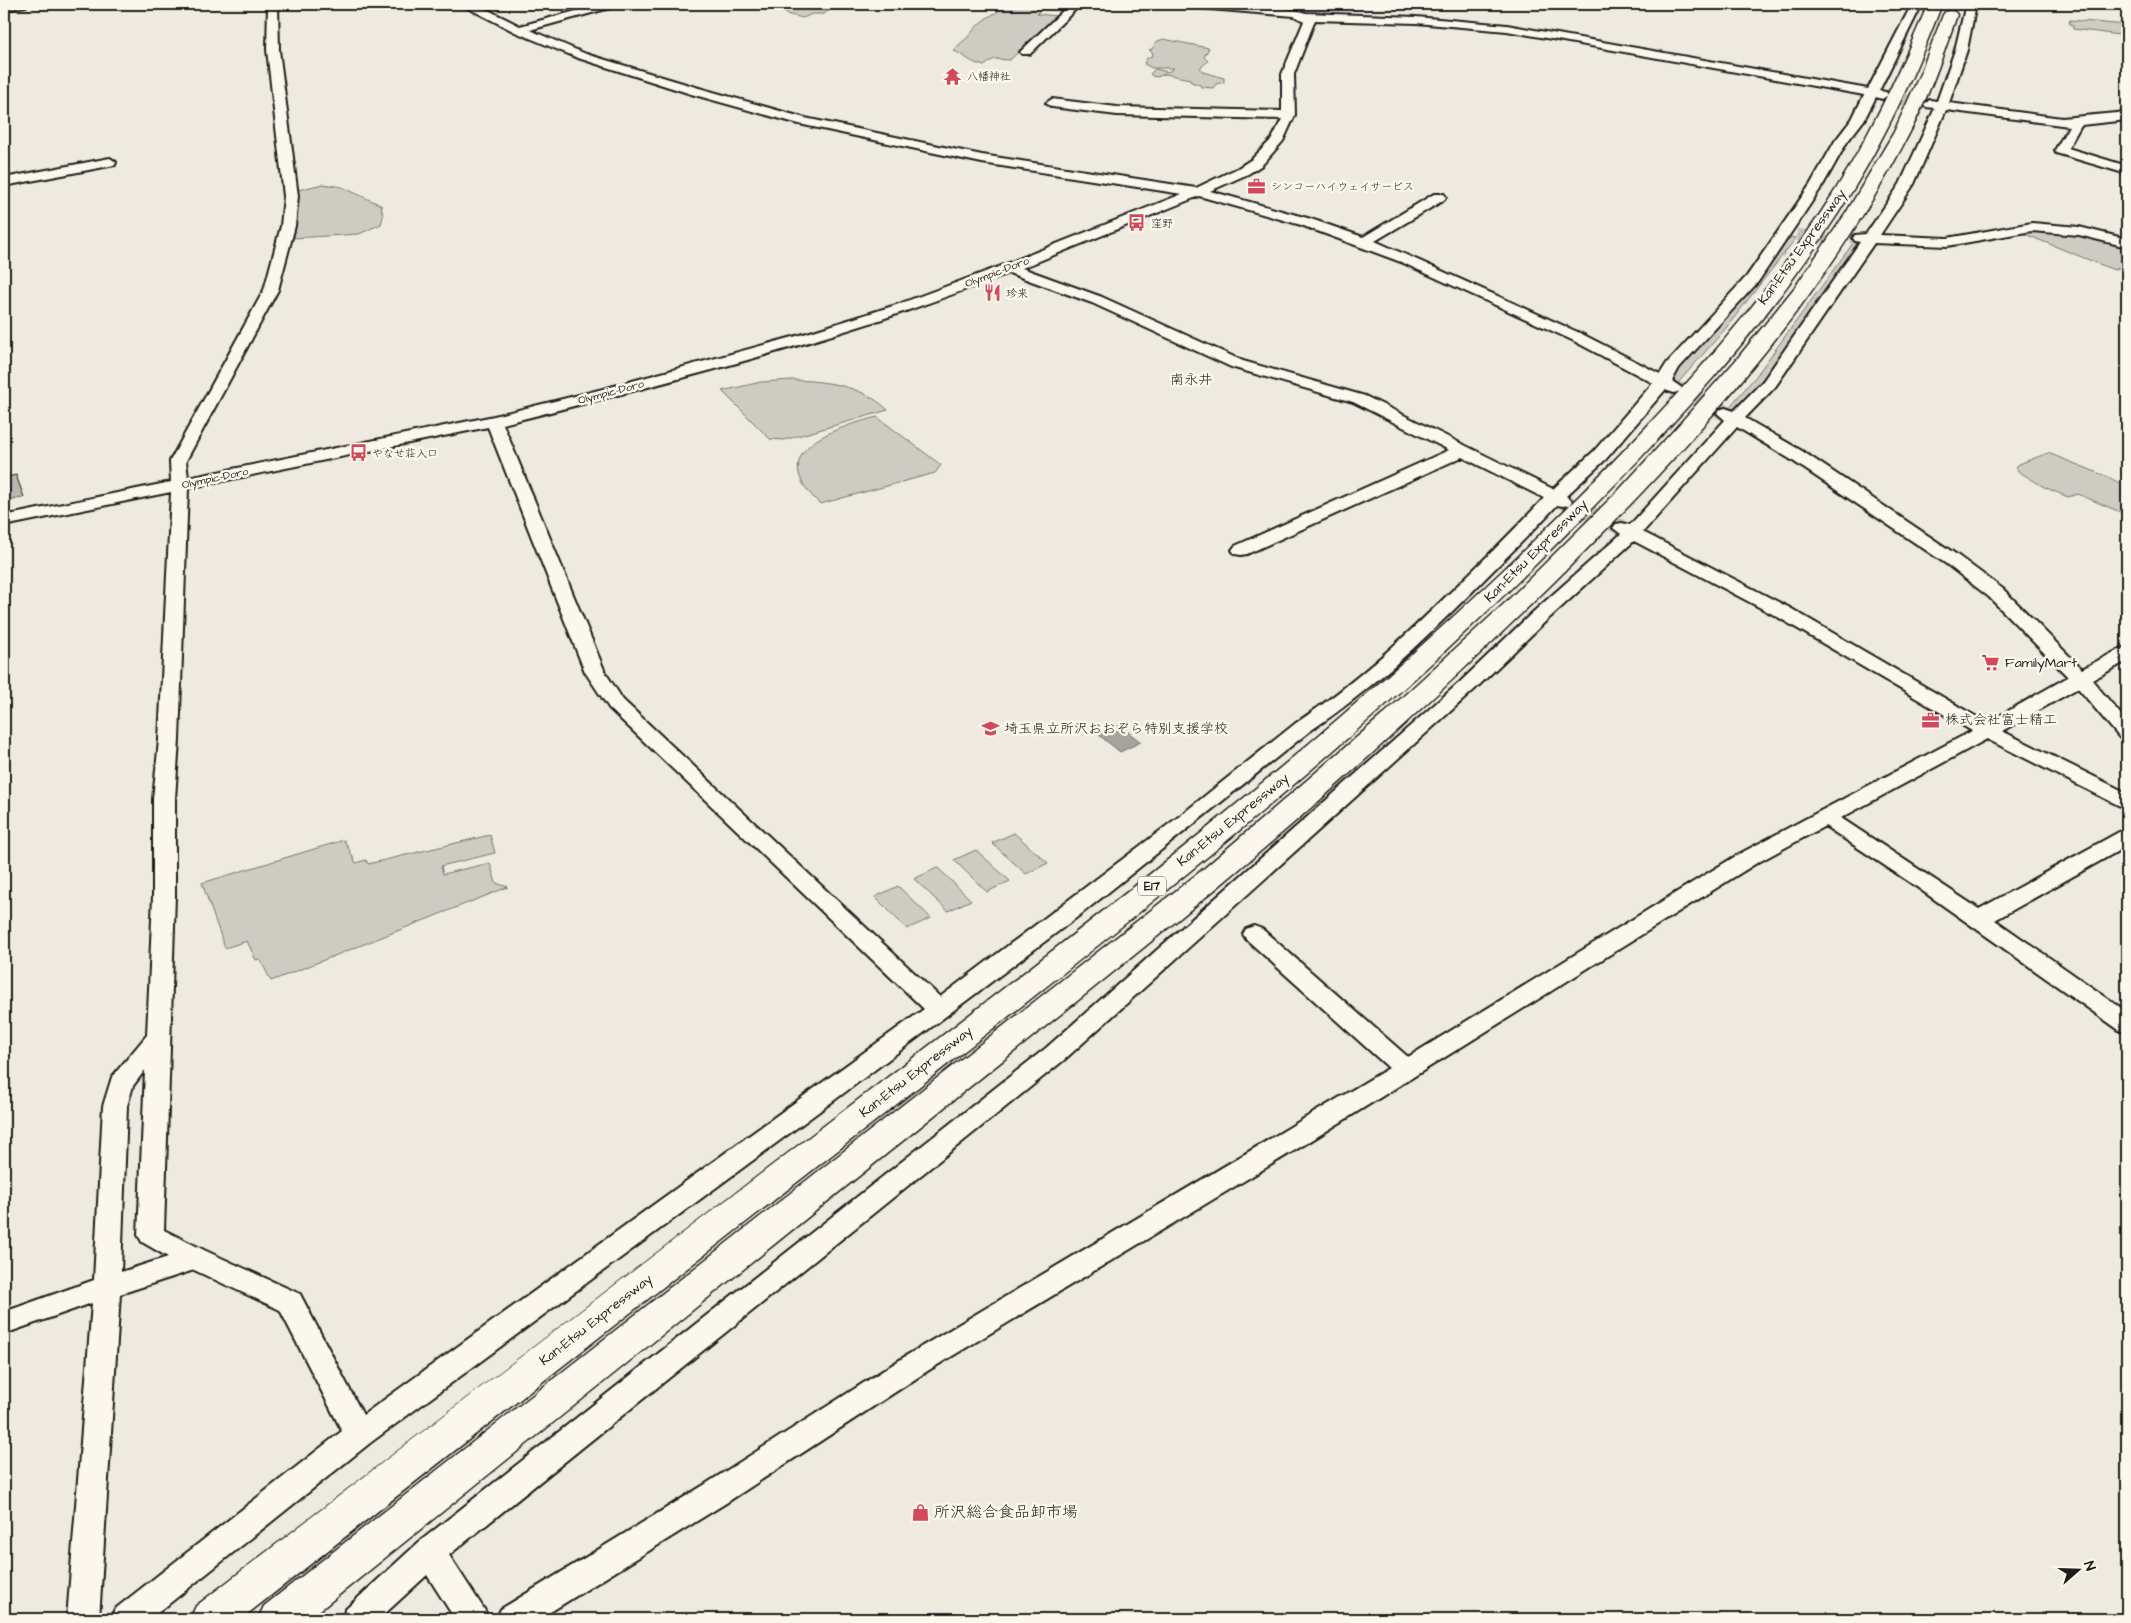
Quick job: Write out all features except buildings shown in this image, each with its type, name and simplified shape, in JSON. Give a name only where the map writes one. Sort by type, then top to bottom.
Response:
[{"type":"highway","name":"Kan-Etsu Expressway","points":[[210,1619],[1008,1001],[1254,803],[1374,702],[1490,598],[1557,533],[1694,387],[1780,280],[1855,173],[1883,121],[1926,27],[1934,4]]},
{"type":"highway","name":"Kan-Etsu Expressway","points":[[278,1619],[1211,878],[1467,654],[1651,470],[1753,354],[1863,201],[1902,132],[1933,62],[1953,4]]},
{"type":"highway","points":[[293,1619],[417,1508]]},
{"type":"street","points":[[4,7],[22,4]]},
{"type":"street","points":[[273,4],[274,50],[292,196],[288,226],[271,290],[178,461],[180,485],[169,740],[164,799],[164,896],[151,1235],[196,1260],[290,1302],[359,1436]]},
{"type":"street","points":[[468,4],[519,30],[622,70],[845,131],[982,159],[1198,192],[1306,222],[1364,242],[1526,313],[1668,385]]},
{"type":"street","points":[[519,30],[614,4]]},
{"type":"street","points":[[1026,52],[1076,4]]},
{"type":"street","points":[[1186,4],[1305,16],[1406,20],[1507,28],[1877,94]]},
{"type":"street","points":[[126,1619],[359,1436],[1133,864],[1303,727],[1330,709],[1371,676],[1444,609],[1529,525],[1559,499],[1668,385],[1674,366],[1753,279],[1782,233],[1816,185],[1841,141],[1877,94],[1917,4]]},
{"type":"street","points":[[356,1619],[430,1552],[1055,1054],[1467,686],[1627,530],[1730,416],[1769,384],[1907,184],[1936,105],[1961,50],[1971,4]]},
{"type":"street","points":[[1052,103],[1117,111],[1289,115],[1286,88],[1288,74],[1310,20],[1305,16]]},
{"type":"street","points":[[1936,105],[2062,122],[2127,116]]},
{"type":"street","name":"Olympic-Doro","points":[[4,521],[494,421],[674,376],[901,308],[1010,268],[1198,192],[1243,171],[1257,162],[1277,141],[1284,130],[1289,115]]},
{"type":"street","points":[[2077,122],[2061,150],[2127,170]]},
{"type":"street","points":[[4,182],[110,162]]},
{"type":"street","points":[[1364,242],[1438,197]]},
{"type":"street","points":[[1854,238],[1946,242],[2032,227],[2079,231],[2127,242]]},
{"type":"street","points":[[1782,233],[1797,236]]},
{"type":"street","points":[[1010,268],[1097,300],[1237,364],[1359,399],[1559,499]]},
{"type":"street","points":[[1730,416],[1813,466],[1951,559],[1996,593],[2080,678],[2127,734]]},
{"type":"street","points":[[494,421],[595,672],[616,704],[939,1009]]},
{"type":"street","points":[[1242,550],[1461,451]]},
{"type":"street","points":[[1627,530],[1783,612],[1987,731],[2127,801]]},
{"type":"street","points":[[512,1619],[715,1494],[920,1362],[1406,1069],[1746,859],[1987,731],[2127,653]]},
{"type":"street","points":[[1825,817],[1922,880],[2127,1024]]},
{"type":"street","points":[[1978,920],[2127,837]]},
{"type":"street","points":[[1254,934],[1406,1069]]},
{"type":"street","points":[[83,1619],[108,1287],[115,1106],[121,1083],[159,1037]]},
{"type":"street","points":[[4,1323],[108,1287],[196,1260]]},
{"type":"street","points":[[430,1552],[473,1619]]},
{"type":"shaded area","points":[[797,4],[822,4],[823,7],[831,9],[824,14],[812,14],[803,18],[786,14],[786,12],[797,7],[795,6]]},
{"type":"shaded area","points":[[1006,4],[1046,4],[1037,14],[1056,16],[1010,60],[994,59],[984,66],[954,51],[979,24]]},
{"type":"shaded area","points":[[2070,20],[2127,25],[2127,36],[2073,29],[2073,26],[2069,23]]},
{"type":"shaded area","points":[[1163,39],[1209,48],[1204,57],[1208,61],[1200,68],[1203,72],[1224,78],[1224,82],[1216,84],[1213,88],[1201,87],[1191,82],[1190,79],[1165,74],[1157,77],[1152,76],[1150,74],[1155,69],[1168,72],[1174,68],[1152,68],[1144,64],[1147,58],[1152,56],[1153,53],[1149,50],[1152,49],[1156,42]]},
{"type":"shaded area","points":[[323,184],[342,187],[381,205],[383,217],[381,224],[359,234],[294,238],[298,190]]},
{"type":"shaded area","points":[[2036,229],[2099,236],[2127,244],[2127,264],[2114,270],[2017,231]]},
{"type":"shaded area","points":[[1784,238],[1796,238],[1726,328],[1677,384],[1671,380],[1672,375]]},
{"type":"shaded area","points":[[1854,242],[1865,242],[1797,337],[1736,412],[1727,410],[1756,376]]},
{"type":"shaded area","points":[[792,380],[843,386],[867,395],[888,410],[784,440],[770,439],[722,391],[761,382]]},
{"type":"shaded area","points":[[877,417],[941,465],[935,473],[820,504],[804,486],[798,470],[801,456],[810,445],[824,436],[841,428]]},
{"type":"shaded area","points":[[2048,453],[2106,476],[2127,487],[2127,515],[2078,494],[2068,497],[2044,487],[2018,471],[2016,467],[2019,464]]},
{"type":"shaded area","points":[[1120,725],[1141,742],[1120,752],[1099,735]]},
{"type":"shaded area","points":[[1014,833],[1048,863],[1026,874],[992,843]]},
{"type":"shaded area","points":[[490,835],[495,853],[441,866],[443,874],[490,863],[496,883],[508,887],[271,981],[260,959],[256,960],[247,941],[225,948],[202,883],[344,840],[356,863],[366,860],[368,864]]},
{"type":"shaded area","points":[[976,850],[1010,881],[987,892],[954,860]]},
{"type":"shaded area","points":[[937,868],[971,900],[948,911],[914,879]]},
{"type":"shaded area","points":[[898,886],[931,918],[907,929],[875,897]]},
{"type":"tunnel","points":[[1882,95],[1930,104]]},
{"type":"tunnel","points":[[1797,235],[1854,238]]},
{"type":"tunnel","points":[[1674,388],[1725,413]]},
{"type":"tunnel","points":[[1563,501],[1621,527]]},
{"type":"place","name":"八幡神社","points":[[953,76]]},
{"type":"place","name":"シンコーハイウェイサービス","points":[[1257,186]]},
{"type":"place","name":"窪野","points":[[1137,223]]},
{"type":"place","name":"珍来","points":[[992,293]]},
{"type":"place","name":"やなせ荘入口","points":[[358,453]]},
{"type":"place","name":"FamilyMart","points":[[1991,663]]},
{"type":"place","name":"株式会社富士精工","points":[[1931,720]]},
{"type":"place","name":"埼玉県立所沢おおぞら特別支援学校","points":[[990,729]]},
{"type":"place","name":"所沢総合食品卸市場","points":[[920,1512]]},
{"type":"district","name":"南永井","points":[[1191,380]]}]
